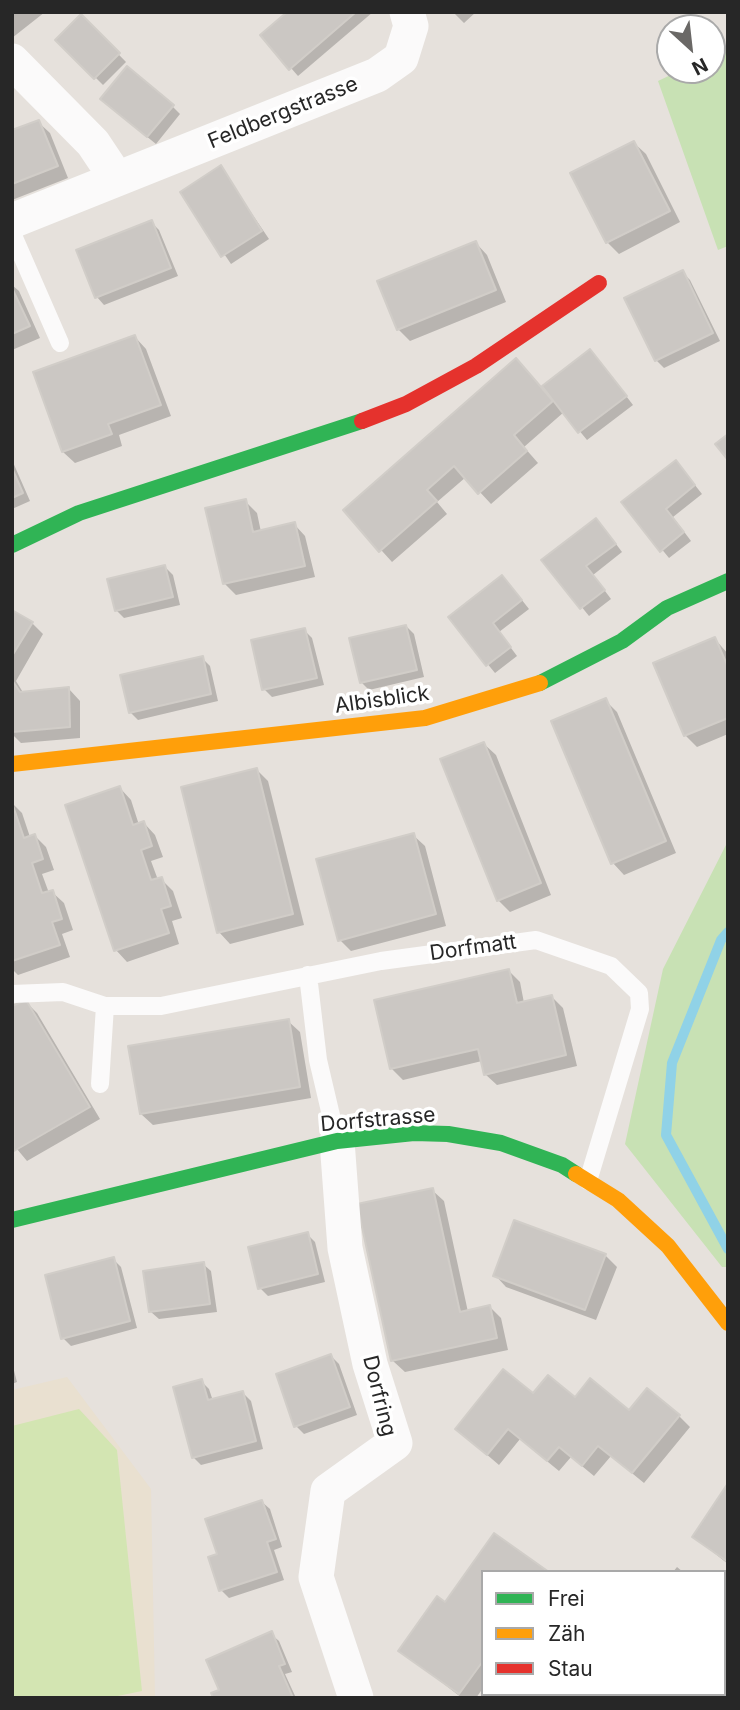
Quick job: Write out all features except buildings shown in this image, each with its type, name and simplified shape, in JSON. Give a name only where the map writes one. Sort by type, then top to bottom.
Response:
[{"type":"street","name":"Feldbergstrasse","points":[[12,221],[377,75],[401,58],[411,26],[407,12]]},
{"type":"street","points":[[12,61],[93,143],[117,179]]},
{"type":"street","points":[[12,545],[79,513],[331,432],[406,404],[476,366],[599,282]]},
{"type":"street","name":"Albisblick","points":[[12,764],[425,718],[538,684],[622,641],[667,608],[728,581]]},
{"type":"street","name":"Dorfstrasse","points":[[12,1220],[337,1141],[414,1133],[447,1134],[501,1143],[562,1165],[618,1200],[668,1246],[728,1323]]},
{"type":"street","name":"Dorfring","points":[[337,1141],[345,1248],[370,1364],[395,1443],[328,1490],[316,1577],[356,1698]]},
{"type":"lane","points":[[12,233],[60,343]]},
{"type":"lane","name":"Dorfmatt","points":[[12,994],[63,992],[105,1006],[162,1006],[380,961],[536,940],[611,966],[639,993],[640,1009],[588,1181]]},
{"type":"lane","points":[[308,975],[318,1060],[337,1141]]},
{"type":"lane","points":[[100,1084],[105,1006]]},
{"type":"lane","points":[[711,1300],[728,1290]]},
{"type":"shaded area","points":[[67,1377],[151,1489],[155,1698],[12,1698],[12,1390]]},
{"type":"green space","points":[[728,46],[728,246],[718,250],[659,84],[726,84]]},
{"type":"green space","points":[[728,841],[728,1267],[722,1267],[625,1144],[663,969]]},
{"type":"green space","points":[[79,1409],[117,1450],[142,1691],[108,1698],[12,1698],[12,1426]]},
{"type":"waterway","points":[[728,932],[721,940],[672,1063],[666,1135],[728,1249]]},
{"type":"traffic: fast","points":[[12,545],[79,513],[362,421]]},
{"type":"traffic: fast","points":[[540,683],[622,641],[667,608],[728,581]]},
{"type":"traffic: fast","points":[[12,1220],[337,1141],[414,1133],[448,1134],[501,1143],[562,1165],[576,1174]]},
{"type":"traffic: slow","points":[[12,764],[425,718],[540,683]]},
{"type":"traffic: slow","points":[[576,1174],[618,1200],[668,1246],[728,1323]]},
{"type":"traffic: jam","points":[[362,421],[406,404],[476,366],[599,283]]}]
